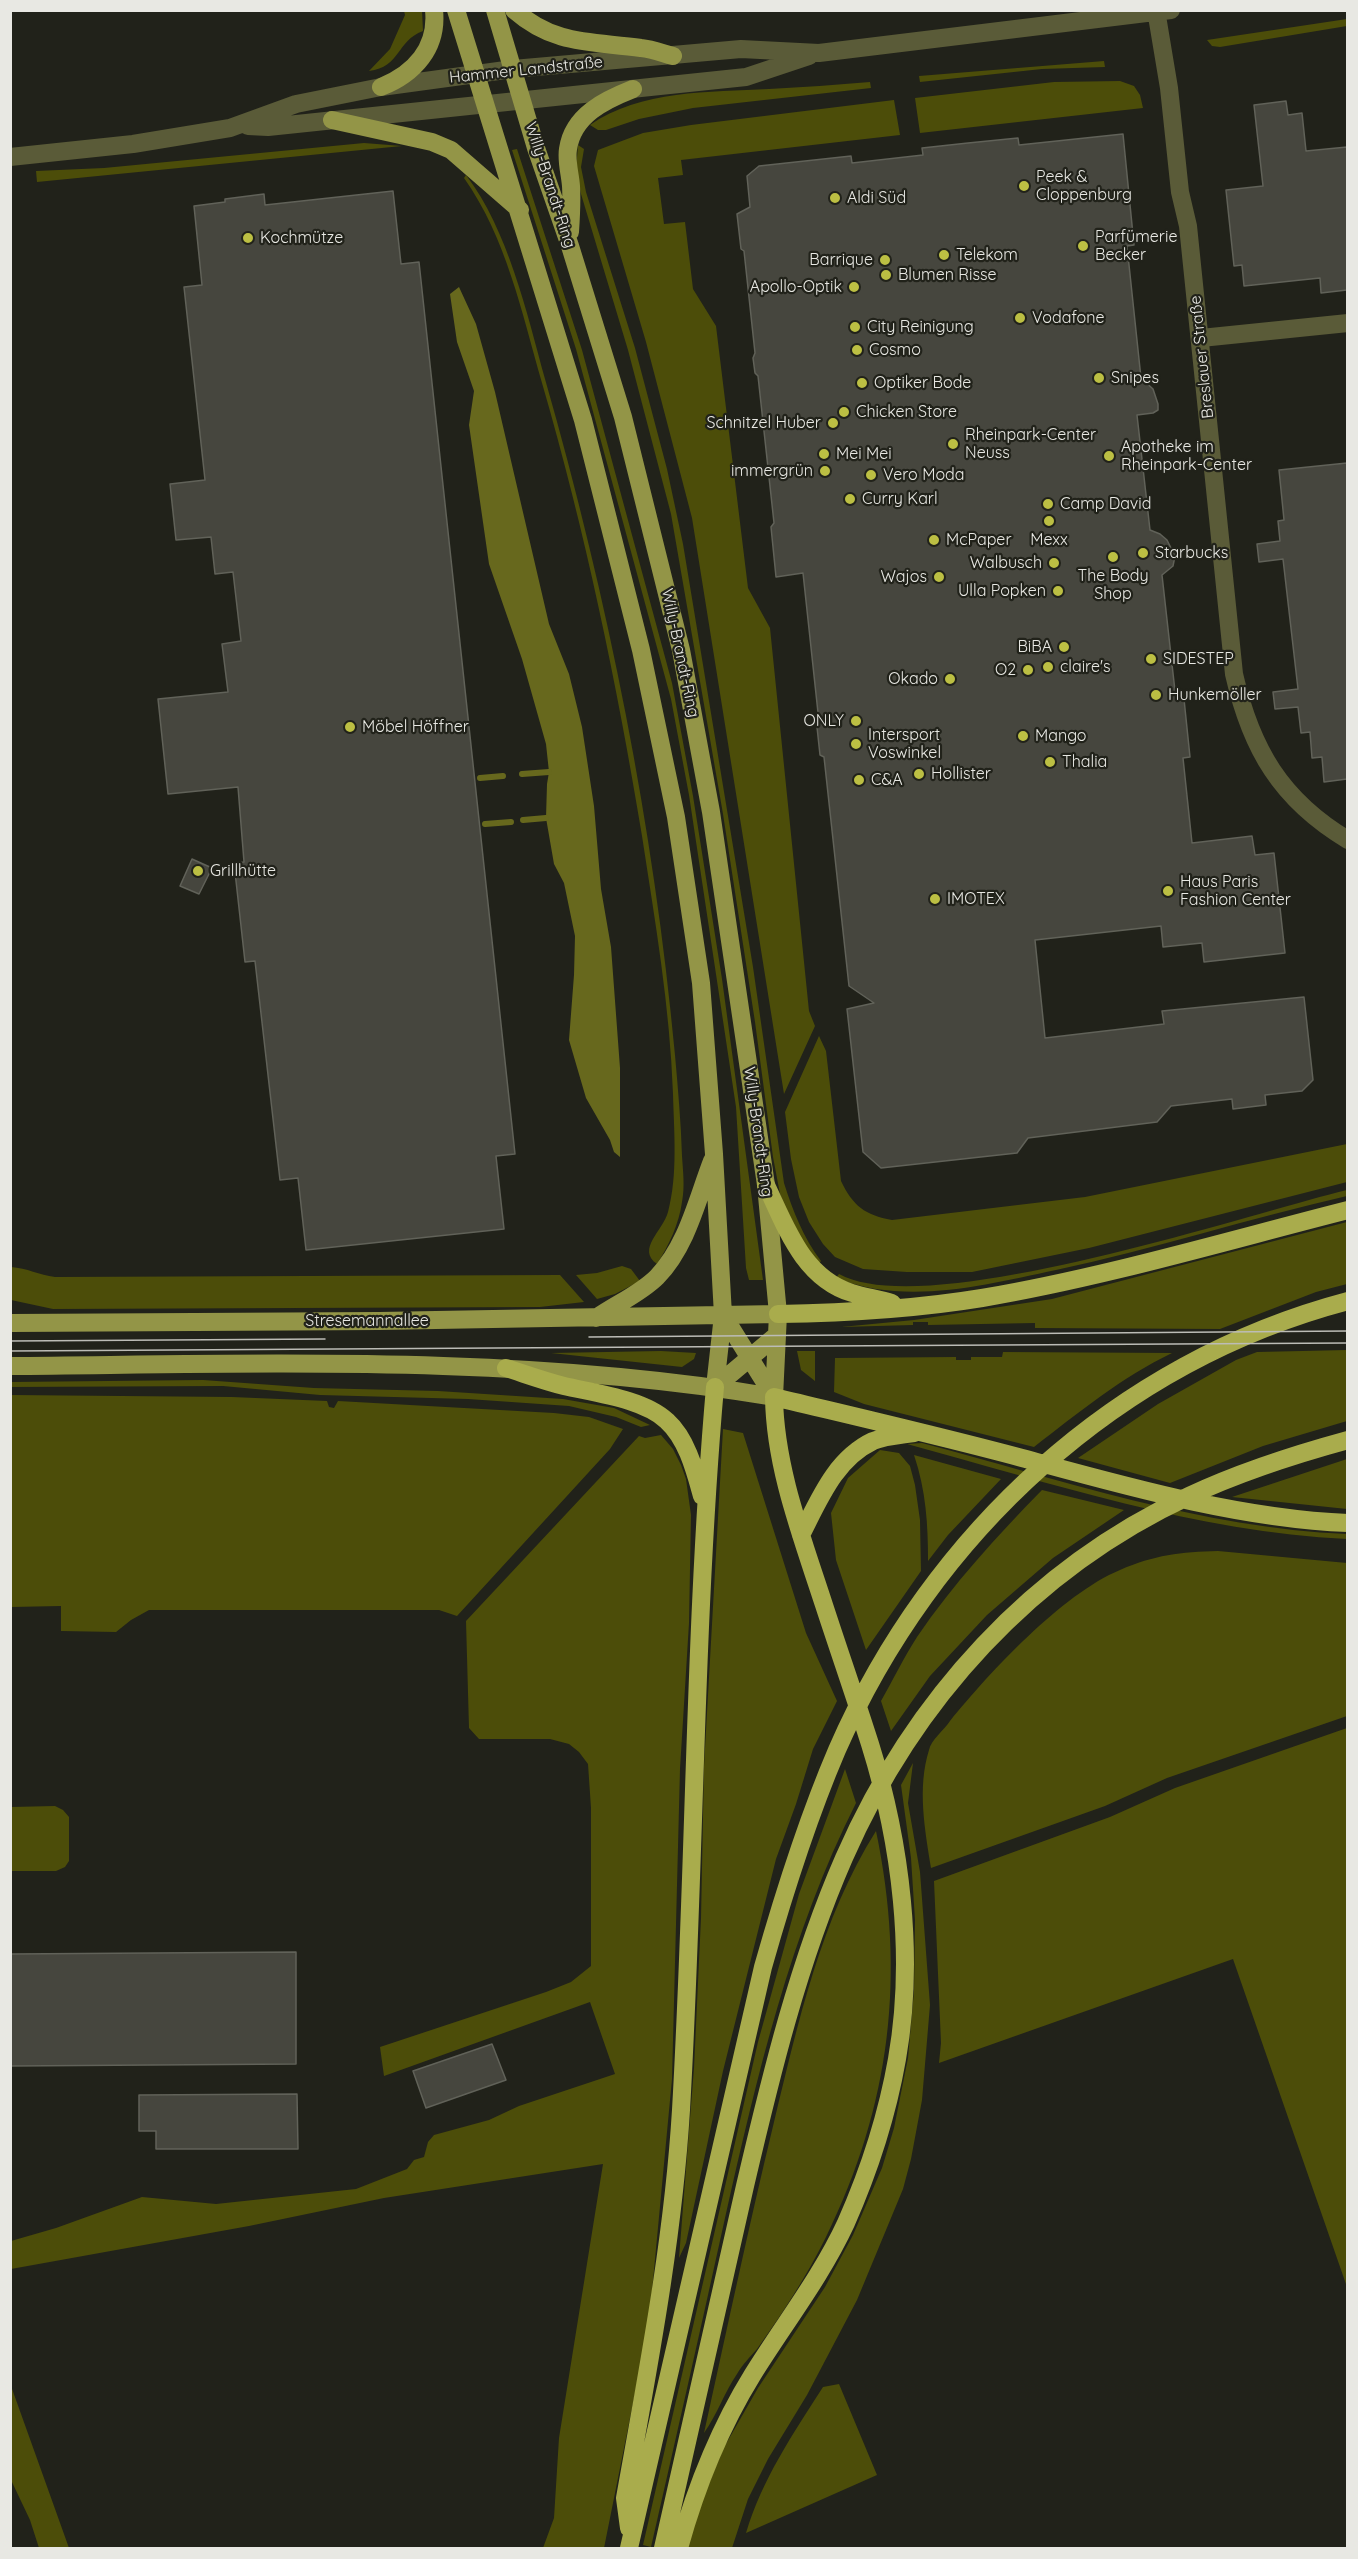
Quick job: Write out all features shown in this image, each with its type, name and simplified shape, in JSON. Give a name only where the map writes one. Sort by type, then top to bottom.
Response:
[{"type":"highway","points":[[766,1185],[789,1234],[806,1263],[823,1279],[850,1293],[912,1307]]},
{"type":"highway","points":[[778,1314],[912,1307],[981,1298],[1081,1278],[1347,1210]]},
{"type":"highway","points":[[630,2544],[763,1967],[785,1891],[838,1749],[871,1682],[938,1577],[1012,1494],[1054,1455],[1102,1417],[1192,1361],[1282,1321],[1347,1301]]},
{"type":"highway","points":[[506,1368],[562,1385],[614,1397],[648,1409],[668,1421],[684,1446],[695,1471],[706,1509]]},
{"type":"highway","points":[[630,2544],[625,2498],[659,2313],[681,2111],[706,1509],[716,1387]]},
{"type":"highway","points":[[678,2548],[705,2468],[725,2422],[753,2373],[813,2283],[845,2225],[866,2174],[883,2125],[897,2058],[904,1997],[899,1874],[886,1810],[871,1747],[801,1535],[777,1443],[774,1397],[921,1431],[1112,1482],[1226,1507],[1284,1517],[1347,1523]]},
{"type":"highway","points":[[801,1535],[832,1477],[853,1454],[875,1440],[921,1431]]},
{"type":"highway","points":[[663,2548],[760,2124],[792,2003],[819,1921],[860,1823],[892,1763],[944,1689],[1008,1619],[1048,1584],[1094,1550],[1140,1521],[1188,1496],[1238,1475],[1313,1449],[1347,1440]]},
{"type":"main road","points":[[381,87],[409,72],[426,52],[432,41],[434,10]]},
{"type":"main road","points":[[456,10],[583,420],[660,733],[676,817],[701,983],[714,1154],[723,1314],[716,1387]]},
{"type":"main road","name":"Willy-Brandt-Ring","points":[[495,10],[536,148],[570,246],[623,417],[681,650],[711,812],[766,1185],[778,1314],[774,1397]]},
{"type":"main road","points":[[514,10],[542,30],[567,39],[642,48],[673,56]]},
{"type":"main road","points":[[570,246],[571,187],[567,161],[568,147],[574,129],[583,117],[596,107],[610,98],[633,90]]},
{"type":"main road","points":[[332,120],[432,142],[451,150],[520,211]]},
{"type":"main road","points":[[596,1318],[640,1291],[670,1262],[683,1240],[714,1154]]},
{"type":"main road","points":[[723,1314],[774,1397]]},
{"type":"main road","name":"Stresemannallee","points":[[10,1323],[596,1318],[778,1314]]},
{"type":"main road","points":[[716,1387],[777,1335]]},
{"type":"main road","points":[[10,1366],[403,1364],[506,1368],[716,1387],[774,1397]]},
{"type":"street","name":"Hammer Landstraße","points":[[10,157],[133,144],[237,126],[296,104],[381,87],[513,69],[741,49],[819,53],[1161,11]]},
{"type":"street","name":"Breslauer Straße","points":[[1161,11],[1180,192],[1188,226],[1201,338],[1234,674],[1241,705],[1265,762],[1282,786],[1307,811],[1347,840]]},
{"type":"street","name":"Hammer Landstraße","points":[[237,126],[268,127],[633,90],[746,76],[819,53]]},
{"type":"street","points":[[1201,338],[1347,323]]},
{"type":"shaded area","points":[[404,11],[422,11],[423,31],[414,35],[387,64],[369,71],[390,49],[405,15]]},
{"type":"shaded area","points":[[1347,19],[1347,26],[1220,47],[1212,46],[1207,40]]},
{"type":"shaded area","points":[[1104,61],[1105,67],[1042,69],[920,82],[919,76]]},
{"type":"shaded area","points":[[1120,81],[1134,86],[1140,95],[1143,108],[920,133],[915,98],[1054,82]]},
{"type":"shaded area","points":[[870,82],[871,88],[693,108],[639,119],[606,130],[598,130],[590,125],[631,105],[676,95]]},
{"type":"shaded area","points":[[894,100],[900,135],[681,160],[683,175],[658,178],[664,224],[685,222],[693,289],[716,326],[748,588],[770,628],[809,1011],[815,1026],[784,1094],[692,518],[646,342],[594,166],[598,150],[643,133]]},
{"type":"shaded area","points":[[364,143],[402,146],[37,182],[36,171],[104,168]]},
{"type":"shaded area","points":[[578,145],[584,149],[581,167],[586,192],[635,348],[667,469],[683,544],[753,967],[784,1183],[799,1224],[821,1261],[818,1265],[791,1223],[780,1194],[723,814],[671,514],[628,350],[581,194],[576,170]]},
{"type":"shaded area","points":[[517,149],[582,350],[672,683],[693,796],[722,979],[763,1280],[749,1280],[746,1268],[736,1107],[689,795],[671,699],[576,349],[512,150]]},
{"type":"shaded area","points":[[466,175],[481,197],[505,246],[531,327],[589,545],[626,714],[641,799],[666,970],[684,1179],[679,1218],[657,1264],[649,1252],[668,1212],[671,1198],[675,1153],[673,1094],[669,1029],[642,836],[611,664],[558,439],[502,250],[479,201],[464,178]]},
{"type":"shaded area","points":[[459,287],[476,324],[495,392],[549,624],[569,674],[582,727],[594,806],[601,889],[611,947],[620,1068],[620,1157],[614,1152],[610,1140],[586,1098],[569,1040],[575,936],[564,883],[554,864],[546,818],[549,772],[546,744],[522,659],[489,564],[469,425],[474,391],[457,342],[450,294]]},
{"type":"shaded area","points":[[819,1036],[826,1051],[841,1181],[855,1203],[867,1212],[883,1218],[892,1220],[1085,1197],[1347,1144],[1347,1182],[1089,1248],[972,1272],[863,1269],[835,1257],[823,1244],[809,1222],[799,1197],[791,1159],[785,1112]]},
{"type":"shaded area","points":[[1347,1190],[1347,1196],[1129,1253],[974,1287],[918,1292],[890,1291],[836,1278],[839,1274],[882,1285],[941,1285],[1011,1275],[1164,1240]]},
{"type":"shaded area","points":[[1347,1222],[1347,1284],[1316,1292],[1220,1329],[1035,1328],[1035,1323],[928,1325],[928,1322],[913,1322],[913,1325],[841,1327],[914,1320],[1052,1299]]},
{"type":"shaded area","points":[[622,1266],[631,1269],[640,1281],[615,1294],[597,1299],[576,1275],[597,1273]]},
{"type":"shaded area","points":[[11,1267],[55,1277],[560,1275],[584,1302],[540,1307],[53,1309],[11,1300]]},
{"type":"shaded area","points":[[1347,1350],[1347,1421],[1263,1446],[1170,1483],[1078,1458],[1158,1404],[1236,1360],[1257,1352]]},
{"type":"shaded area","points":[[661,1351],[696,1353],[694,1359],[682,1367],[551,1353]]},
{"type":"shaded area","points":[[797,1351],[815,1351],[815,1381],[801,1370]]},
{"type":"shaded area","points":[[1003,1352],[1172,1353],[1118,1384],[1034,1447],[864,1404],[834,1392],[835,1358],[956,1357],[956,1360],[971,1360],[971,1357],[1002,1357]]},
{"type":"shaded area","points":[[203,1380],[314,1388],[438,1391],[563,1399],[614,1408],[650,1425],[641,1427],[616,1417],[569,1406],[468,1399],[320,1395],[223,1386],[10,1387],[11,1382]]},
{"type":"shaded area","points":[[11,1395],[232,1397],[327,1401],[329,1407],[334,1408],[338,1401],[554,1413],[589,1417],[623,1429],[610,1449],[457,1616],[439,1610],[149,1610],[116,1632],[61,1631],[61,1606],[11,1607]]},
{"type":"shaded area","points":[[723,1429],[743,1433],[806,1633],[837,1701],[813,1749],[776,1859],[723,2071],[686,2243],[679,2258],[694,2068],[701,1918],[704,1766]]},
{"type":"shaded area","points":[[661,1435],[673,1449],[681,1465],[686,1479],[691,1515],[689,1623],[680,1769],[672,2079],[649,2323],[604,2548],[543,2548],[554,2518],[559,2438],[603,2164],[384,2198],[249,2226],[11,2269],[11,2241],[56,2228],[142,2197],[216,2204],[356,2189],[407,2169],[414,2160],[424,2157],[428,2142],[434,2135],[489,2120],[519,2106],[615,2074],[590,2002],[384,2076],[380,2047],[546,1992],[571,1982],[591,1966],[591,1808],[588,1764],[569,1744],[550,1739],[479,1739],[469,1728],[466,1621],[639,1436],[645,1438]]},
{"type":"shaded area","points":[[922,1443],[1186,1512],[1293,1530],[1347,1534],[1347,1539],[1291,1535],[1180,1516],[1125,1504],[907,1444]]},
{"type":"shaded area","points":[[880,1450],[899,1453],[910,1466],[920,1520],[921,1571],[866,1650],[836,1560],[831,1513],[848,1478]]},
{"type":"shaded area","points":[[914,1455],[1001,1479],[948,1535],[928,1561],[925,1508]]},
{"type":"shaded area","points":[[1347,1459],[1347,1509],[1232,1497]]},
{"type":"shaded area","points":[[1042,1490],[1124,1510],[1053,1558],[987,1615],[930,1676],[891,1731],[881,1701],[912,1645],[961,1579]]},
{"type":"shaded area","points":[[1218,1551],[1347,1563],[1347,1716],[1167,1778],[1105,1806],[931,1868],[923,1794],[925,1764],[930,1746],[985,1680],[1051,1615],[1098,1581],[1132,1565],[1156,1558],[1180,1553]]},
{"type":"shaded area","points":[[1348,1728],[1347,2287],[1233,1959],[939,2063],[941,2043],[934,1881],[1110,1817],[1175,1788]]},
{"type":"shaded area","points":[[913,1763],[908,1803],[920,1872],[930,2005],[922,2100],[903,2189],[857,2300],[748,2499],[732,2548],[687,2548],[698,2511],[723,2449],[758,2388],[825,2287],[853,2235],[882,2168],[894,2128],[908,2058],[914,1991],[915,1920],[911,1858],[901,1785]]},
{"type":"shaded area","points":[[845,1769],[856,1803],[812,1903],[778,2006],[737,2165],[651,2547],[643,2545],[758,2042],[799,1894]]},
{"type":"shaded area","points":[[55,1806],[69,1817],[69,1861],[65,1867],[56,1871],[11,1871],[11,1807]]},
{"type":"shaded area","points":[[876,1831],[885,1884],[890,1936],[891,1987],[887,2038],[878,2088],[865,2138],[848,2188],[811,2266],[776,2322],[739,2371],[704,2433],[756,2199],[802,2009],[840,1899]]},
{"type":"shaded area","points":[[839,2384],[877,2475],[746,2533],[769,2475],[779,2457],[823,2387]]},
{"type":"shaded area","points":[[11,2386],[69,2548],[39,2548],[30,2520],[11,2480]]},
{"type":"building","points":[[1286,101],[1288,115],[1302,113],[1306,151],[1347,147],[1347,290],[1321,293],[1320,278],[1244,286],[1242,265],[1234,266],[1226,190],[1263,186],[1254,105]]},
{"type":"building","name":"Rheinpark-Center Neuss","points":[[1123,134],[1134,245],[1127,246],[1141,378],[1153,389],[1158,404],[1158,410],[1153,413],[1137,415],[1150,530],[1167,540],[1175,556],[1173,566],[1162,575],[1176,700],[1184,699],[1190,757],[1183,758],[1192,843],[1252,836],[1255,855],[1274,853],[1285,953],[1204,962],[1202,943],[1163,947],[1161,926],[1035,940],[1045,1038],[1164,1024],[1162,1011],[1304,997],[1313,1080],[1302,1091],[1265,1095],[1266,1105],[1233,1109],[1232,1099],[1171,1106],[1157,1122],[1028,1138],[1017,1153],[881,1168],[863,1152],[847,1009],[874,1003],[849,986],[824,757],[820,755],[817,727],[819,722],[803,573],[776,577],[771,527],[774,523],[758,376],[755,373],[753,358],[755,353],[744,251],[741,249],[737,214],[750,207],[747,176],[759,166],[851,156],[852,163],[923,155],[922,148],[1018,138],[1019,145]]},
{"type":"building","name":"Möbel Höffner","points":[[393,191],[401,264],[419,262],[515,1154],[496,1156],[504,1229],[306,1250],[298,1178],[280,1180],[255,961],[245,962],[234,863],[244,862],[238,787],[168,794],[158,699],[228,692],[222,644],[241,641],[233,572],[215,574],[211,537],[176,540],[170,484],[205,480],[184,287],[202,285],[194,206],[264,194],[265,205]]},
{"type":"building","points":[[1347,463],[1347,779],[1324,782],[1322,757],[1312,758],[1310,732],[1301,733],[1298,707],[1275,709],[1273,692],[1298,689],[1283,559],[1259,562],[1257,544],[1280,541],[1278,521],[1284,520],[1279,470]]},
{"type":"building","name":"Grillhütte","points":[[192,859],[212,868],[199,894],[180,886]]},
{"type":"building","points":[[296,1952],[296,2064],[10,2066],[10,1954]]},
{"type":"building","points":[[492,2044],[506,2080],[426,2108],[413,2071]]},
{"type":"building","points":[[297,2094],[298,2149],[156,2149],[156,2131],[139,2131],[139,2095]]},
{"type":"waterway","points":[[522,774],[549,772]]},
{"type":"waterway","points":[[480,778],[503,776]]},
{"type":"waterway","points":[[523,820],[546,818]]},
{"type":"waterway","points":[[485,824],[511,822]]},
{"type":"tram line","points":[[589,1337],[1348,1331]]},
{"type":"tram line","points":[[10,1341],[325,1339]]},
{"type":"tram line","points":[[10,1351],[1348,1343]]},
{"type":"place","name":"Peek & Cloppenburg","points":[[1024,186]]},
{"type":"place","name":"Aldi Süd","points":[[835,198]]},
{"type":"place","name":"Kochmütze","points":[[248,238]]},
{"type":"place","name":"Parfümerie Becker","points":[[1083,246]]},
{"type":"place","name":"Telekom","points":[[944,255]]},
{"type":"place","name":"Barrique","points":[[885,260]]},
{"type":"place","name":"Blumen Risse","points":[[886,275]]},
{"type":"place","name":"Apollo-Optik","points":[[854,287]]},
{"type":"place","name":"Vodafone","points":[[1020,318]]},
{"type":"place","name":"City Reinigung","points":[[855,327]]},
{"type":"place","name":"Cosmo","points":[[857,350]]},
{"type":"place","name":"Snipes","points":[[1099,378]]},
{"type":"place","name":"Optiker Bode","points":[[862,383]]},
{"type":"place","name":"Chicken Store","points":[[844,412]]},
{"type":"place","name":"Schnitzel Huber","points":[[833,423]]},
{"type":"place","name":"Rheinpark-Center Neuss","points":[[953,444]]},
{"type":"place","name":"Mei Mei","points":[[824,454]]},
{"type":"place","name":"Apotheke im Rheinpark-Center","points":[[1109,456]]},
{"type":"place","name":"immergrün","points":[[825,471]]},
{"type":"place","name":"Vero Moda","points":[[871,475]]},
{"type":"place","name":"Curry Karl","points":[[850,499]]},
{"type":"place","name":"Camp David","points":[[1048,504]]},
{"type":"place","name":"Mexx","points":[[1049,521]]},
{"type":"place","name":"McPaper","points":[[934,540]]},
{"type":"place","name":"Starbucks","points":[[1143,553]]},
{"type":"place","name":"The Body Shop","points":[[1113,557]]},
{"type":"place","name":"Walbusch","points":[[1054,563]]},
{"type":"place","name":"Wajos","points":[[939,577]]},
{"type":"place","name":"Ulla Popken","points":[[1058,591]]},
{"type":"place","name":"BiBA","points":[[1064,647]]},
{"type":"place","name":"SIDESTEP","points":[[1151,659]]},
{"type":"place","name":"claire's","points":[[1048,667]]},
{"type":"place","name":"O2","points":[[1028,670]]},
{"type":"place","name":"Okado","points":[[950,679]]},
{"type":"place","name":"Hunkemöller","points":[[1156,695]]},
{"type":"place","name":"ONLY","points":[[856,721]]},
{"type":"place","name":"Möbel Höffner","points":[[350,727]]},
{"type":"place","name":"Mango","points":[[1023,736]]},
{"type":"place","name":"Intersport Voswinkel","points":[[856,744]]},
{"type":"place","name":"Thalia","points":[[1050,762]]},
{"type":"place","name":"Hollister","points":[[919,774]]},
{"type":"place","name":"C&A","points":[[859,780]]},
{"type":"place","name":"Grillhütte","points":[[198,871]]},
{"type":"place","name":"Haus Paris Fashion Center","points":[[1168,891]]},
{"type":"place","name":"IMOTEX","points":[[935,899]]}]
